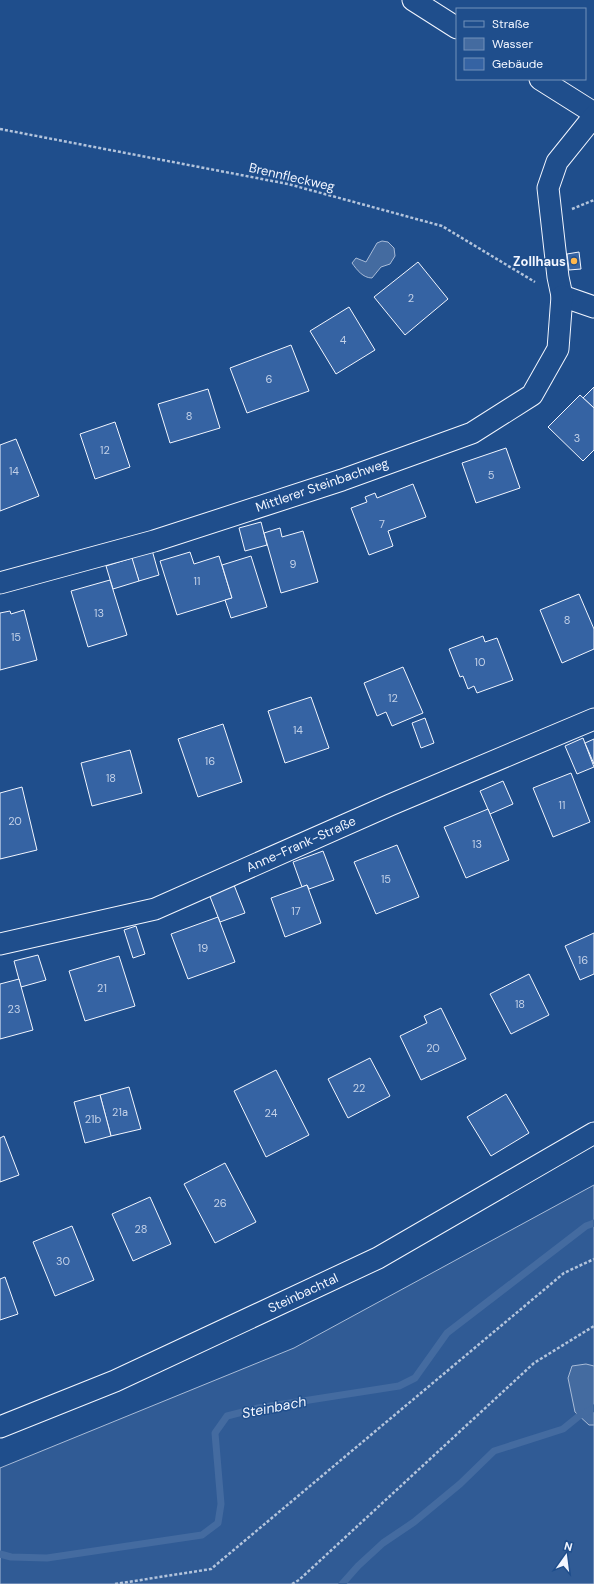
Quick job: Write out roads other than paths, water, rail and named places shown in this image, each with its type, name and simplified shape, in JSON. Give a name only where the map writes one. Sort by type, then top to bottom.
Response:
[{"type":"street","points":[[413,0],[456,27]]},
{"type":"street","points":[[541,80],[593,117]]},
{"type":"street","name":"Mittlerer Steinbachweg","points":[[0,584],[169,536],[342,480],[472,433],[532,395],[558,349],[562,296],[558,277],[548,188],[557,162],[593,117]]},
{"type":"street","points":[[562,296],[594,307]]},
{"type":"street","name":"Anne-Frank-Straße","points":[[0,944],[155,909],[390,805],[594,719]]},
{"type":"street","name":"Steinbachtal","points":[[0,1428],[115,1381],[378,1258],[594,1132]]},
{"type":"water","points":[[382,241],[388,242],[394,248],[395,256],[390,264],[381,267],[372,278],[366,277],[358,271],[352,263],[356,258],[366,262],[377,243]]},
{"type":"water","points":[[586,1364],[594,1366],[594,1425],[589,1425],[575,1412],[568,1378],[572,1366]]},
{"type":"waterway","name":"Steinbach","points":[[0,1554],[11,1557],[47,1558],[202,1535],[218,1523],[221,1504],[215,1433],[227,1416],[258,1408],[399,1386],[415,1378],[447,1333],[586,1226],[594,1223]]},
{"type":"waterway","points":[[342,1584],[358,1566],[383,1543],[414,1522],[460,1484],[494,1451],[563,1429],[579,1416],[594,1408]]},
{"type":"place","name":"Zollhaus","points":[[574,261]]}]
